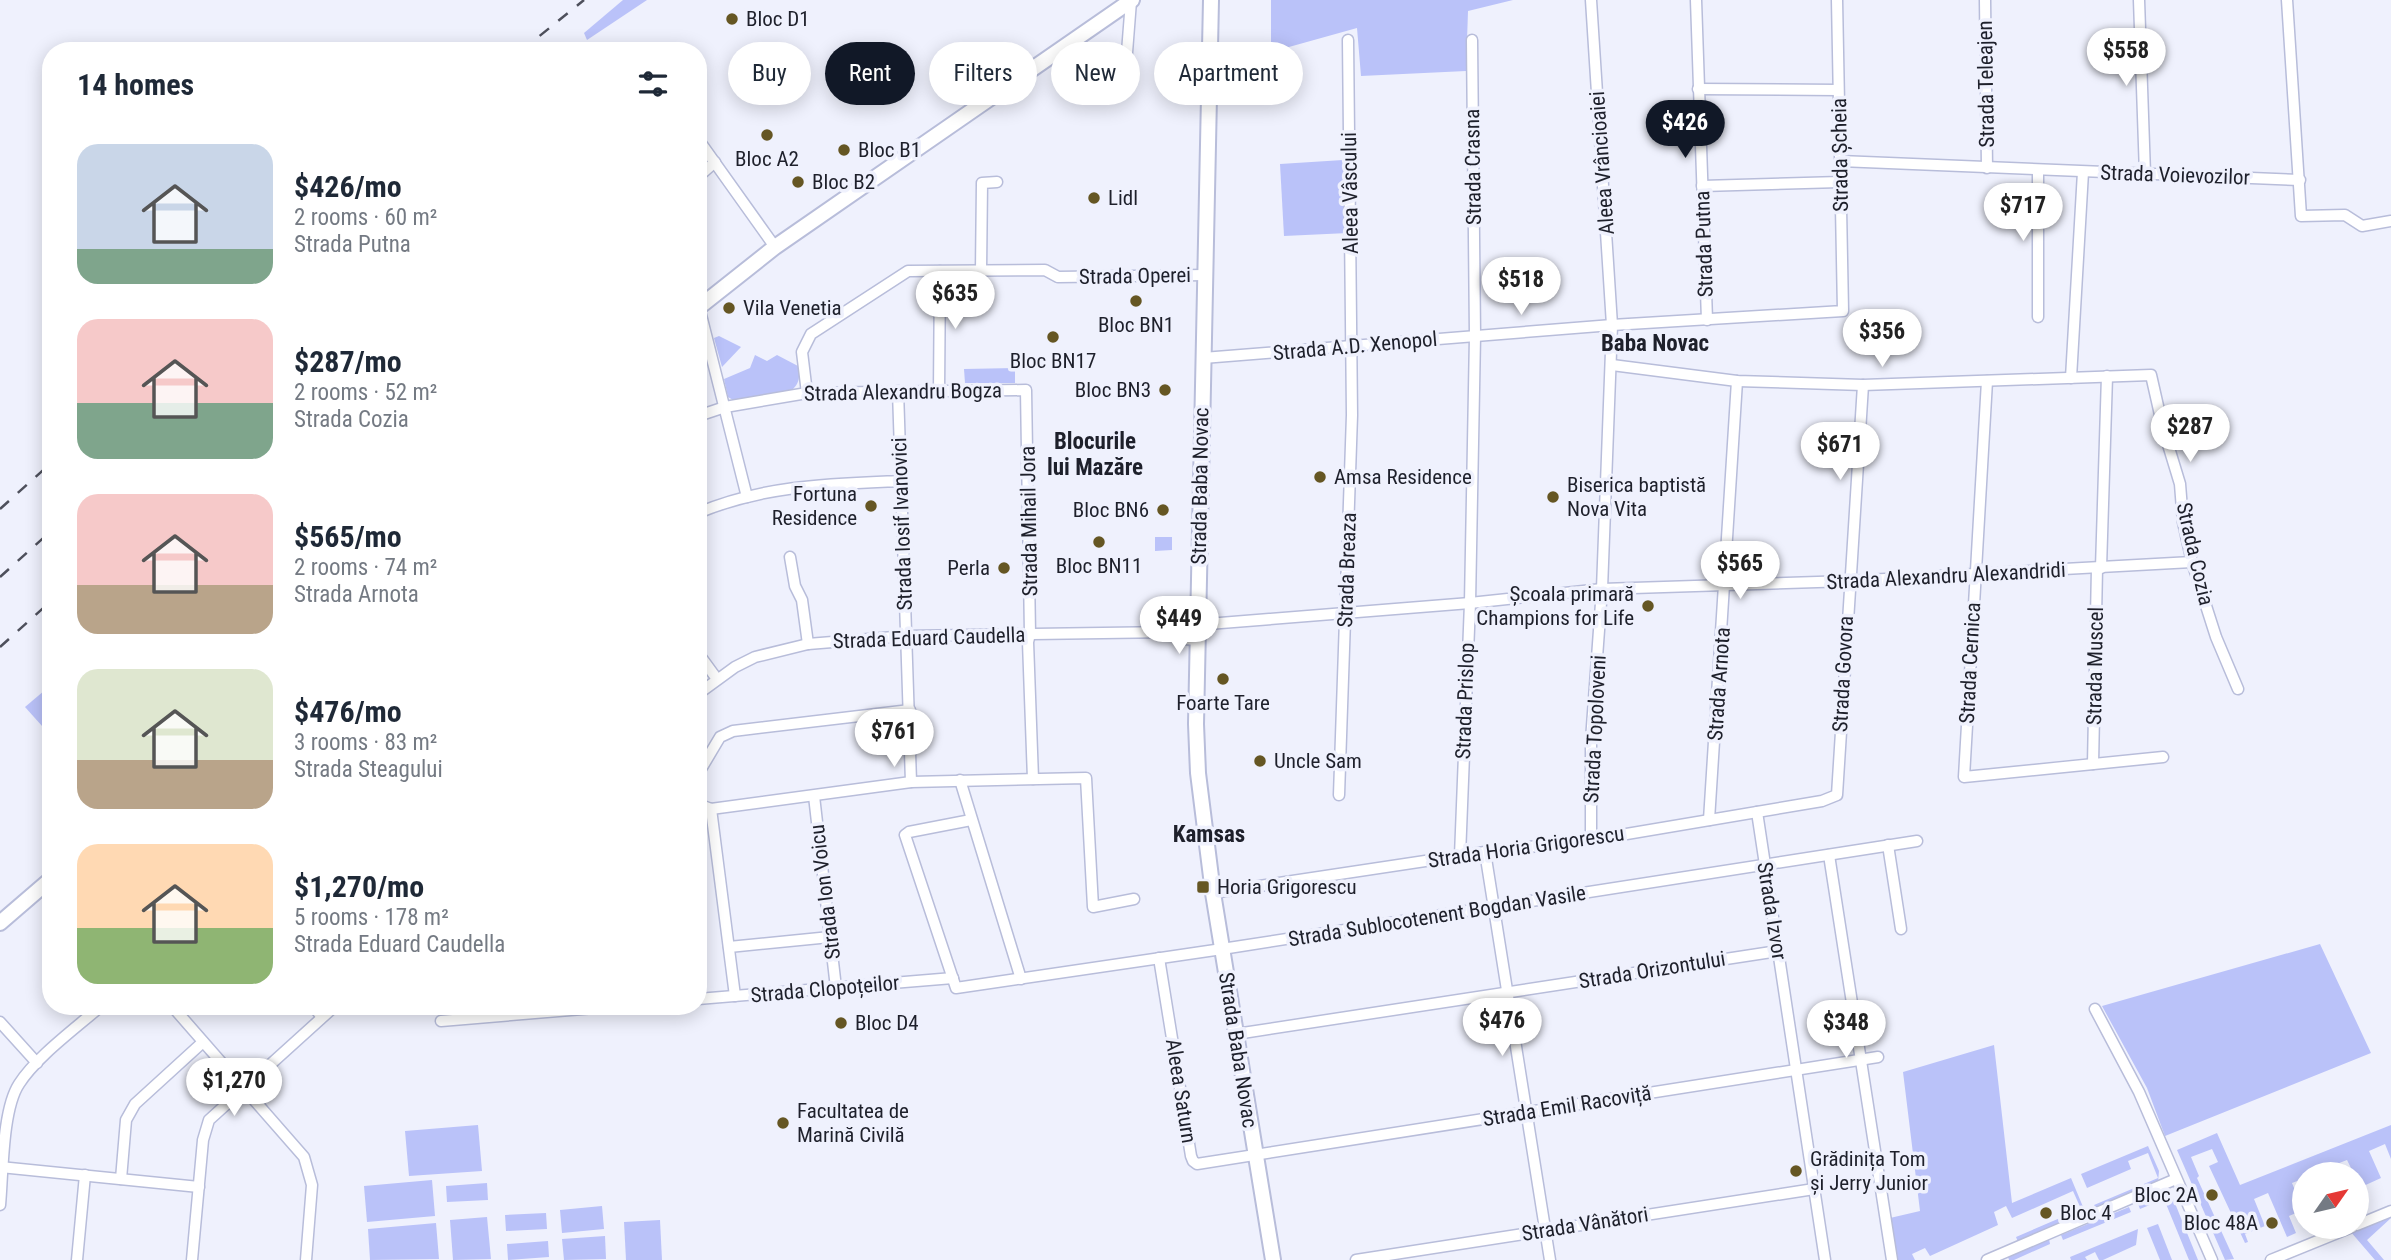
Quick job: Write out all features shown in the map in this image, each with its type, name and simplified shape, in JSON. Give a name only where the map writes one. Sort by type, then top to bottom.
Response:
[{"type":"main road","points":[[707,301],[775,247],[1132,0]]},
{"type":"main road","name":"Strada Baba Novac","points":[[1211,0],[1196,724],[1213,893],[1273,1260]]},
{"type":"main road","points":[[0,923],[42,887]]},
{"type":"street","points":[[1128,42],[1132,0]]},
{"type":"street","name":"Aleea Vrâncioaiei","points":[[1591,0],[1612,325]]},
{"type":"street","name":"Strada Putna","points":[[1696,0],[1707,320]]},
{"type":"street","name":"Strada Șcheia","points":[[1837,0],[1843,311]]},
{"type":"street","name":"Strada Teleajen","points":[[1984,0],[1987,167]]},
{"type":"street","points":[[2139,0],[2145,174]]},
{"type":"street","points":[[2287,0],[2301,216],[2346,215],[2362,226],[2391,221]]},
{"type":"street","name":"Aleea Vâscului","points":[[1348,40],[1352,346]]},
{"type":"street","name":"Strada Crasna","points":[[1472,40],[1475,336]]},
{"type":"street","points":[[1698,89],[1838,90]]},
{"type":"street","points":[[707,151],[775,247]]},
{"type":"street","name":"Strada Voievozilor","points":[[1840,161],[2300,180]]},
{"type":"street","points":[[707,169],[715,162]]},
{"type":"street","points":[[2038,170],[2038,317]]},
{"type":"street","points":[[2071,378],[2083,172]]},
{"type":"street","points":[[981,271],[982,183],[997,182]]},
{"type":"street","points":[[1702,186],[1840,183]]},
{"type":"street","name":"Strada Operei","points":[[807,393],[802,352],[811,334],[908,271],[1045,270],[1058,277],[1205,275]]},
{"type":"street","points":[[939,391],[940,271]]},
{"type":"street","name":"Strada A.D. Xenopol","points":[[1203,358],[1612,325],[1843,311]]},
{"type":"street","name":"Strada Topoloveni","points":[[1591,839],[1591,740],[1602,589],[1612,325]]},
{"type":"street","name":"Strada Prislop","points":[[1460,856],[1470,603],[1475,336]]},
{"type":"street","points":[[707,338],[747,497]]},
{"type":"street","name":"Strada Breaza","points":[[1339,795],[1352,346]]},
{"type":"street","points":[[1612,366],[1737,381],[1863,385],[2107,376]]},
{"type":"street","name":"Strada Cozia","points":[[2107,376],[2151,375],[2180,484],[2183,522],[2192,562],[2216,637],[2238,689]]},
{"type":"street","name":"Strada Muscel","points":[[2094,764],[2107,376]]},
{"type":"street","name":"Strada Arnota","points":[[1709,820],[1737,381]]},
{"type":"street","name":"Strada Cernica","points":[[1987,381],[1964,777],[2094,764]]},
{"type":"street","name":"Strada Govora","points":[[1837,795],[1863,385]]},
{"type":"street","name":"Strada Alexandru Bogza","points":[[707,413],[725,407],[807,393],[1027,390]]},
{"type":"street","name":"Strada Mihail Jora","points":[[1027,390],[1031,634],[1028,642],[1033,779]]},
{"type":"street","name":"Strada Iosif Ivanovici","points":[[898,391],[911,782]]},
{"type":"street","points":[[707,510],[747,497],[822,483],[901,481]]},
{"type":"street","points":[[790,557],[795,586],[802,600],[808,644]]},
{"type":"street","name":"Strada Alexandru Alexandridi","points":[[1197,632],[1345,613],[1602,589],[1849,581],[2192,562]]},
{"type":"street","name":"Strada Eduard Caudella","points":[[707,687],[755,657],[808,644],[906,636],[1172,632],[1183,626],[1197,632]]},
{"type":"street","points":[[707,665],[717,679]]},
{"type":"street","points":[[707,759],[720,737],[733,731],[909,710]]},
{"type":"street","points":[[2094,764],[2163,757]]},
{"type":"street","points":[[707,807],[911,782],[1086,778],[1093,907],[1134,900]]},
{"type":"street","points":[[960,780],[1021,979]]},
{"type":"street","name":"Strada Horia Grigorescu","points":[[1213,893],[1485,852],[1591,839],[1822,801],[1837,795]]},
{"type":"street","name":"Strada Ion Voicu","points":[[814,796],[836,988]]},
{"type":"street","points":[[711,809],[735,996]]},
{"type":"street","name":"Strada Izvor","points":[[1757,812],[1825,1260]]},
{"type":"street","points":[[954,983],[905,835],[908,832],[971,820]]},
{"type":"street","name":"Strada Sublocotenent Bogdan Vasile","points":[[954,983],[1021,979],[1917,841]]},
{"type":"street","points":[[1888,845],[1901,929]]},
{"type":"street","points":[[1485,852],[1550,1260]]},
{"type":"street","points":[[1829,855],[1892,1260]]},
{"type":"street","points":[[729,947],[830,937]]},
{"type":"street","name":"Strada Orizontului","points":[[1236,1034],[1777,951]]},
{"type":"street","name":"Aleea Saturn","points":[[1159,958],[1193,1161],[1197,1164],[1255,1155]]},
{"type":"street","name":"Strada Clopoțeilor","points":[[707,998],[836,988],[954,983]]},
{"type":"street","points":[[2095,1009],[2139,1093],[2212,1260]]},
{"type":"street","points":[[0,1205],[5,1106],[18,1085],[37,1063],[91,1015]]},
{"type":"street","points":[[180,1015],[304,1157],[312,1185],[306,1260]]},
{"type":"street","points":[[441,1021],[490,1015]]},
{"type":"street","points":[[192,1260],[202,1140],[209,1120],[323,1017]]},
{"type":"street","points":[[0,1023],[37,1063]]},
{"type":"street","points":[[121,1179],[126,1120],[135,1104],[204,1042]]},
{"type":"street","name":"Strada Emil Racoviță","points":[[1255,1155],[1878,1057]]},
{"type":"street","points":[[2,1167],[199,1187]]},
{"type":"street","points":[[77,1260],[85,1175]]},
{"type":"street","points":[[1987,1260],[2176,1179]]},
{"type":"street","name":"Strada Vânători","points":[[1356,1260],[1814,1189]]},
{"type":"street","points":[[2370,1220],[2391,1211]]},
{"type":"street","points":[[2271,1260],[2323,1239]]},
{"type":"shaded area","points":[[623,0],[647,0],[587,40],[584,33]]},
{"type":"shaded area","points":[[1271,0],[1513,0],[1468,11],[1466,71],[1361,76],[1357,28],[1303,43],[1271,42]]},
{"type":"shaded area","points":[[1343,160],[1348,233],[1284,236],[1280,164]]},
{"type":"shaded area","points":[[719,336],[741,347],[722,367],[714,338]]},
{"type":"shaded area","points":[[755,355],[767,361],[777,355],[798,366],[799,380],[794,388],[791,391],[733,400],[728,397],[724,379],[750,368]]},
{"type":"shaded area","points":[[1015,368],[1015,383],[965,383],[964,369]]},
{"type":"shaded area","points":[[1155,537],[1172,537],[1172,550],[1155,551]]},
{"type":"shaded area","points":[[42,693],[42,726],[25,707]]},
{"type":"shaded area","points":[[2320,944],[2371,1053],[2165,1136],[2147,1088],[2102,1006]]},
{"type":"shaded area","points":[[1994,1045],[2012,1203],[2071,1178],[2086,1214],[2018,1242],[2016,1237],[2081,1209],[2073,1191],[2012,1218],[2006,1206],[1994,1212],[1998,1225],[1930,1256],[1925,1248],[1912,1254],[1915,1260],[1897,1260],[1890,1218],[1920,1211],[1903,1072]]},
{"type":"shaded area","points":[[478,1125],[482,1171],[409,1176],[405,1131]]},
{"type":"shaded area","points":[[2391,1125],[2391,1159],[2385,1144],[2369,1151],[2381,1178],[2370,1183],[2370,1162],[2298,1162]]},
{"type":"shaded area","points":[[2217,1133],[2240,1185],[2292,1164],[2292,1215],[2289,1216],[2292,1235],[2287,1237],[2268,1193],[2254,1199],[2265,1226],[2245,1234],[2248,1242],[2245,1243],[2209,1166],[2218,1162],[2212,1149],[2191,1157],[2199,1176],[2197,1178],[2234,1259],[2225,1260],[2177,1150]]},
{"type":"shaded area","points":[[2148,1146],[2159,1171],[2158,1182],[2096,1208],[2094,1205],[2158,1178],[2148,1153],[2128,1161],[2131,1169],[2087,1188],[2081,1174]]},
{"type":"shaded area","points":[[432,1180],[435,1216],[367,1222],[364,1186]]},
{"type":"shaded area","points":[[487,1183],[488,1200],[447,1202],[446,1186]]},
{"type":"shaded area","points":[[2170,1191],[2198,1260],[2189,1260],[2164,1199],[2140,1209],[2138,1204]]},
{"type":"shaded area","points":[[602,1206],[604,1229],[562,1233],[560,1210]]},
{"type":"shaded area","points":[[2129,1207],[2131,1212],[2063,1240],[2061,1235]]},
{"type":"shaded area","points":[[546,1213],[547,1229],[506,1231],[505,1215]]},
{"type":"shaded area","points":[[2391,1213],[2391,1218],[2370,1237],[2370,1222]]},
{"type":"shaded area","points":[[487,1217],[491,1259],[453,1260],[450,1220]]},
{"type":"shaded area","points":[[660,1220],[662,1260],[626,1260],[624,1222]]},
{"type":"shaded area","points":[[436,1223],[439,1259],[370,1260],[368,1229]]},
{"type":"shaded area","points":[[2158,1224],[2172,1260],[2160,1260],[2147,1228]]},
{"type":"shaded area","points":[[2138,1229],[2136,1245],[2103,1260],[2099,1260],[2095,1252],[2085,1257],[2087,1260],[2071,1260],[2070,1257]]},
{"type":"shaded area","points":[[605,1236],[606,1259],[564,1260],[562,1239]]},
{"type":"shaded area","points":[[2049,1239],[2050,1244],[2009,1260],[2008,1257]]},
{"type":"shaded area","points":[[2357,1239],[2368,1239],[2384,1260],[2375,1260]]},
{"type":"shaded area","points":[[548,1241],[549,1257],[508,1260],[507,1244]]},
{"type":"railway","points":[[532,42],[584,0]]},
{"type":"railway","points":[[0,509],[42,471]]},
{"type":"railway","points":[[0,577],[42,539]]},
{"type":"railway","points":[[0,647],[42,609]]},
{"type":"place","name":"Bloc D1","points":[[732,19]]},
{"type":"place","name":"Bloc A2","points":[[767,135]]},
{"type":"place","name":"Bloc B1","points":[[844,150]]},
{"type":"place","name":"Bloc B2","points":[[798,182]]},
{"type":"place","name":"Lidl","points":[[1094,198]]},
{"type":"place","name":"Bloc BN1","points":[[1136,301]]},
{"type":"place","name":"Vila Venetia","points":[[729,308]]},
{"type":"place","name":"Bloc BN17","points":[[1053,337]]},
{"type":"place","name":"Bloc BN3","points":[[1165,390]]},
{"type":"place","name":"Amsa Residence","points":[[1320,477]]},
{"type":"place","name":"Biserica baptistă Nova Vita","points":[[1553,497]]},
{"type":"place","name":"Fortuna Residence","points":[[871,506]]},
{"type":"place","name":"Bloc BN6","points":[[1163,510]]},
{"type":"place","name":"Bloc BN11","points":[[1099,542]]},
{"type":"place","name":"Perla","points":[[1004,568]]},
{"type":"place","name":"Școala primară Champions for Life","points":[[1648,606]]},
{"type":"place","name":"Foarte Tare","points":[[1223,679]]},
{"type":"place","name":"Uncle Sam","points":[[1260,761]]},
{"type":"place","name":"Horia Grigorescu","points":[[1203,887]]},
{"type":"place","name":"Bloc D4","points":[[841,1023]]},
{"type":"place","name":"Facultatea de Marină Civilă","points":[[783,1123]]},
{"type":"place","name":"Grădinița Tom și Jerry Junior","points":[[1796,1171]]},
{"type":"place","name":"Bloc 2A","points":[[2212,1195]]},
{"type":"place","name":"Bloc 4","points":[[2046,1213]]},
{"type":"place","name":"Bloc 48A","points":[[2272,1223]]},
{"type":"district","name":"Baba Novac","points":[[1655,343]]},
{"type":"district","name":"Blocurile lui Mazăre","points":[[1095,454]]},
{"type":"district","name":"Kamsas","points":[[1209,834]]}]
